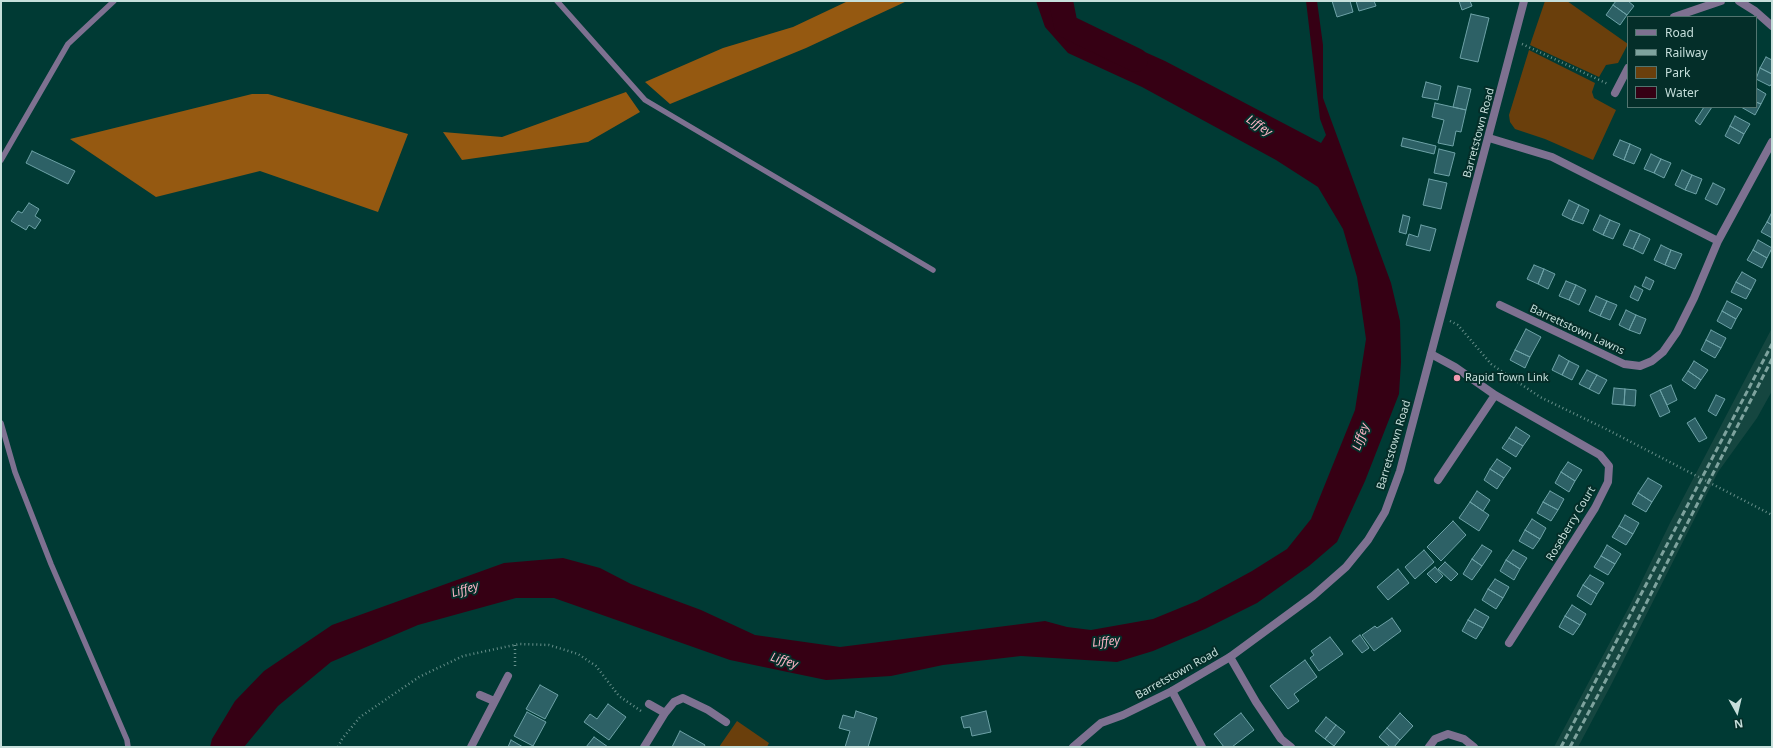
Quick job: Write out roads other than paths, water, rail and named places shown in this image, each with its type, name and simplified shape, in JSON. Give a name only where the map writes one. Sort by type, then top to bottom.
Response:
[{"type":"street","name":"Barretstown Road","points":[[1073,747],[1101,723],[1123,715],[1172,691],[1230,657],[1314,596],[1346,567],[1368,540],[1385,512],[1400,471],[1524,1]]},
{"type":"street","points":[[1677,16],[1721,1]]},
{"type":"street","points":[[1740,1],[1755,11],[1772,26]]},
{"type":"street","points":[[1616,91],[1627,70]]},
{"type":"street","points":[[1489,138],[1552,157],[1718,241]]},
{"type":"street","name":"Barrettstown Lawns","points":[[1500,305],[1624,364],[1640,366],[1652,362],[1663,352],[1677,332],[1694,298],[1718,241],[1772,142]]},
{"type":"street","name":"Roseberry Court","points":[[1431,354],[1455,367],[1495,395],[1600,455],[1609,466],[1608,482],[1596,508],[1509,643]]},
{"type":"street","points":[[1438,480],[1495,395]]},
{"type":"street","points":[[1230,657],[1256,702],[1281,739],[1291,747]]},
{"type":"street","points":[[471,747],[508,676]]},
{"type":"street","points":[[1172,691],[1202,747]]},
{"type":"street","points":[[480,695],[494,701]]},
{"type":"street","points":[[644,747],[665,713],[674,702],[683,698],[708,710],[726,722]]},
{"type":"street","points":[[649,704],[665,713]]},
{"type":"street","points":[[1429,747],[1435,739],[1448,734],[1464,739],[1474,747]]},
{"type":"lane","points":[[1,160],[68,44],[114,1]]},
{"type":"lane","points":[[557,1],[645,100],[933,270]]},
{"type":"lane","points":[[1,423],[15,472],[51,564],[127,740],[128,747]]},
{"type":"water","points":[[1036,1],[1067,1],[1089,42],[1100,46],[1127,44],[1165,61],[1321,143],[1326,135],[1320,119],[1306,1],[1317,1],[1323,45],[1323,98],[1391,283],[1400,321],[1401,362],[1399,394],[1365,481],[1337,542],[1309,566],[1257,603],[1205,629],[1153,651],[1117,662],[1021,656],[943,665],[891,676],[826,680],[730,660],[554,598],[516,598],[418,625],[331,662],[278,706],[244,747],[210,747],[212,739],[235,701],[264,671],[332,625],[504,563],[563,558],[600,568],[631,584],[701,610],[755,635],[840,647],[1045,621],[1067,627],[1091,630],[1153,619],[1197,601],[1252,571],[1287,549],[1311,519],[1355,410],[1366,339],[1357,277],[1343,229],[1318,187],[1276,160],[1142,87],[1068,53],[1045,27]]},
{"type":"waterway","name":"Liffey","points":[[1061,1],[1066,26],[1136,60]]},
{"type":"railway","points":[[1561,747],[1772,344]]},
{"type":"railway","points":[[1570,747],[1620,654],[1772,359]]},
{"type":"place","name":"Rapid Town Link","points":[[1457,378]]}]
